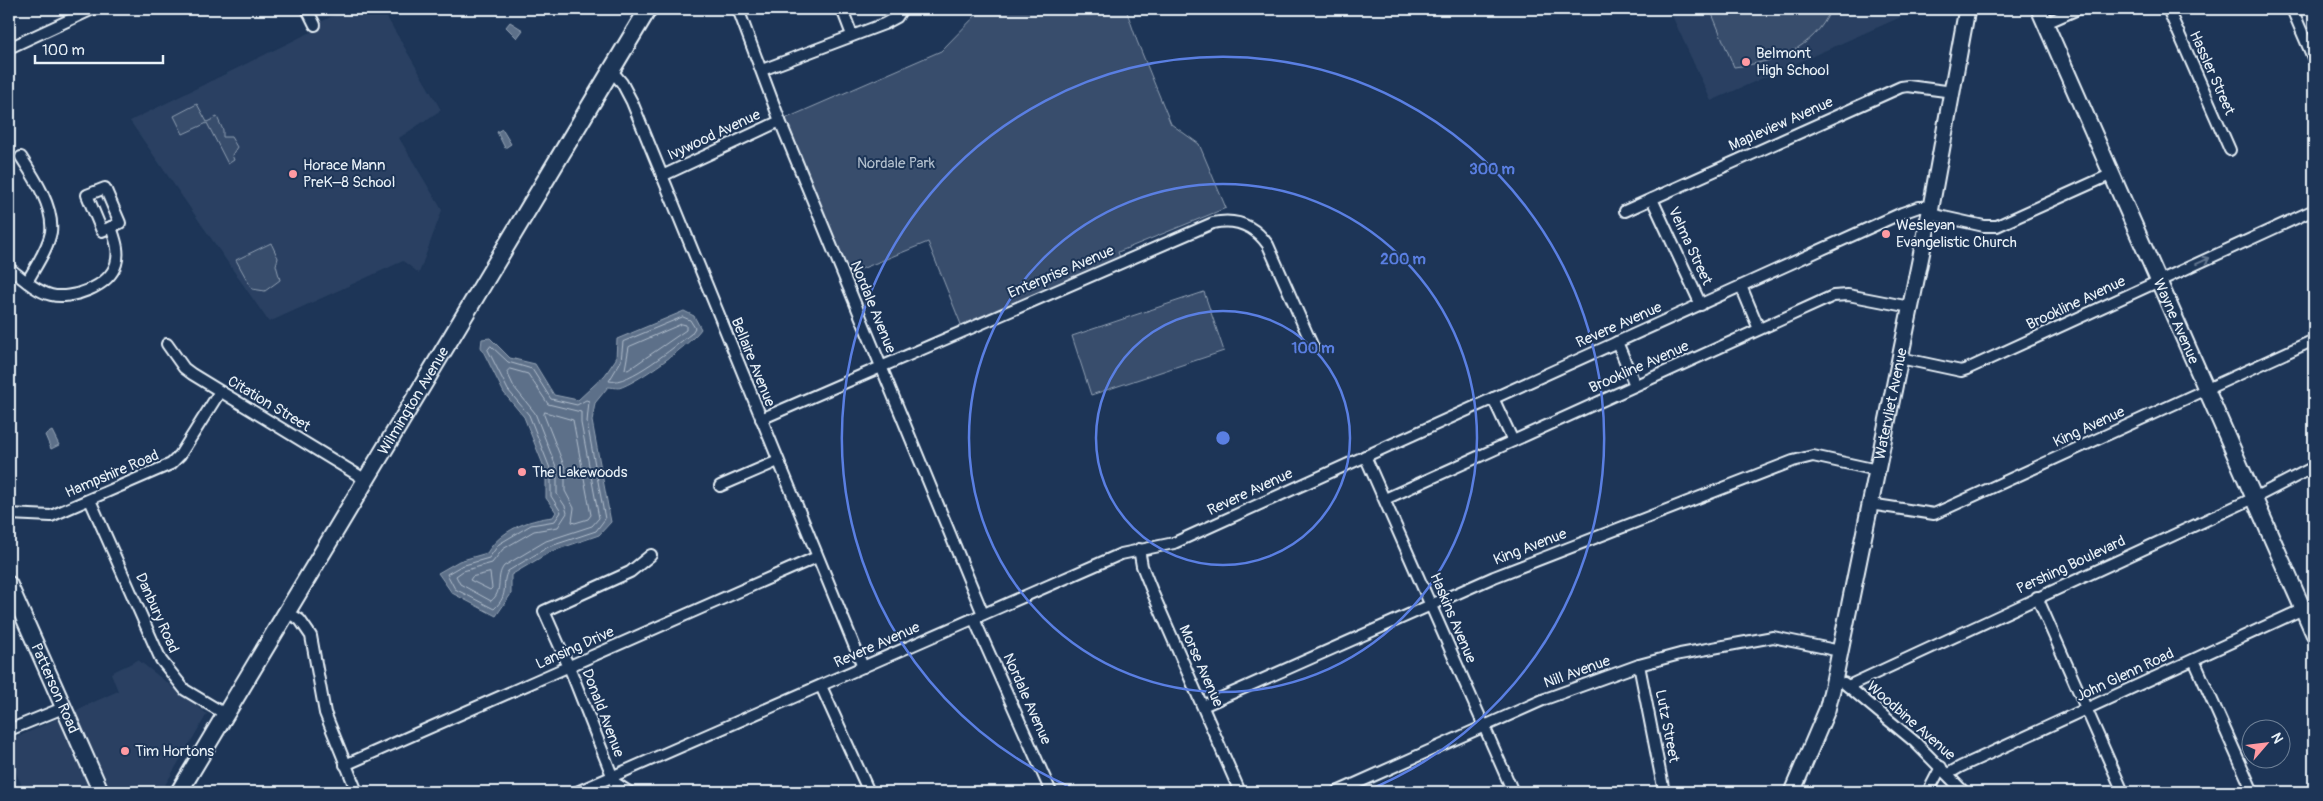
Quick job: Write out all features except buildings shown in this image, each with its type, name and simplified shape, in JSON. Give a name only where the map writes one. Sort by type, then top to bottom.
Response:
[{"type":"main road","name":"Wilmington Avenue","points":[[178,792],[648,9]]},
{"type":"main road","name":"Watervliet Avenue","points":[[1792,792],[1826,710],[1835,676],[1930,210],[1967,9]]},
{"type":"main road","name":"Wayne Avenue","points":[[2039,9],[2254,498],[2309,607],[2314,634]]},
{"type":"main road","name":"Patterson Road","points":[[9,584],[100,792]]},
{"type":"street","points":[[9,48],[93,9]]},
{"type":"street","points":[[307,9],[315,25]]},
{"type":"street","name":"Nordale Avenue","points":[[738,9],[780,121],[882,366],[979,617],[1051,792]]},
{"type":"street","points":[[842,9],[852,35]]},
{"type":"street","points":[[762,70],[897,17],[902,9]]},
{"type":"street","points":[[2046,23],[2078,9]]},
{"type":"street","name":"Hassler Street","points":[[2168,9],[2230,150]]},
{"type":"street","points":[[2292,9],[2314,60]]},
{"type":"street","name":"Bellaire Avenue","points":[[612,70],[622,83],[662,176],[863,667]]},
{"type":"street","name":"Mapleview Avenue","points":[[1626,210],[1900,87],[1908,86],[1953,92]]},
{"type":"street","name":"Ivywood Avenue","points":[[662,176],[780,121]]},
{"type":"street","points":[[21,157],[43,197],[51,223],[48,242],[27,282]]},
{"type":"street","name":"Revere Avenue","points":[[577,792],[1121,554],[1174,543],[1902,213],[1919,207],[1984,226],[1997,226],[2112,174]]},
{"type":"street","name":"Velma Street","points":[[1652,199],[1700,305]]},
{"type":"street","name":"Brookline Avenue","points":[[1900,358],[1961,371],[1967,370],[2314,210]]},
{"type":"street","name":"Enterprise Avenue","points":[[761,419],[1204,227],[1222,221],[1242,223],[1261,234],[1268,245],[1313,347]]},
{"type":"street","points":[[9,268],[27,282],[48,294],[65,296],[84,291],[98,284],[115,266],[117,247],[111,227]]},
{"type":"street","points":[[1741,286],[1759,329]]},
{"type":"street","name":"Brookline Avenue","points":[[1385,499],[1840,294],[1910,308]]},
{"type":"street","name":"King Avenue","points":[[1870,504],[1934,514],[2314,340]]},
{"type":"street","points":[[1617,342],[1636,385]]},
{"type":"street","name":"Citation Street","points":[[167,344],[184,368],[219,392],[366,480]]},
{"type":"street","name":"Hampshire Road","points":[[9,514],[51,516],[177,460],[219,392]]},
{"type":"street","points":[[1493,398],[1514,441]]},
{"type":"street","name":"Haskins Avenue","points":[[1365,456],[1513,792]]},
{"type":"street","name":"King Avenue","points":[[1202,706],[1430,604],[1511,570],[1806,457],[1877,470]]},
{"type":"street","points":[[720,486],[778,461]]},
{"type":"street","name":"Pershing Boulevard","points":[[1848,686],[2312,470]]},
{"type":"street","name":"Danbury Road","points":[[90,500],[161,660],[185,690],[225,714]]},
{"type":"street","name":"Morse Avenue","points":[[1139,550],[1142,566],[1154,596],[1240,792]]},
{"type":"street","name":"Donald Avenue","points":[[629,792],[615,783],[569,667],[544,611],[630,572],[651,554]]},
{"type":"street","name":"Lansing Drive","points":[[345,765],[817,557]]},
{"type":"street","points":[[2037,597],[2123,792]]},
{"type":"street","name":"John Glenn Road","points":[[1945,771],[1960,767],[2309,607]]},
{"type":"street","points":[[287,612],[300,620],[311,636],[320,696],[357,792]]},
{"type":"street","name":"Nill Avenue","points":[[1337,792],[1545,699],[1639,665],[1680,654],[1769,637],[1840,651]]},
{"type":"street","points":[[2194,660],[2253,792]]},
{"type":"street","name":"Lutz Street","points":[[1639,665],[1664,792]]},
{"type":"street","name":"Woodbine Avenue","points":[[1835,676],[1896,725],[1945,771],[1964,792]]},
{"type":"street","points":[[821,686],[869,792]]},
{"type":"street","points":[[9,730],[63,708]]},
{"type":"street","points":[[1928,792],[1945,771]]},
{"type":"shaded area","name":"Horace Mann PreK–8 School","points":[[346,9],[382,9],[441,110],[399,138],[442,210],[419,273],[403,261],[269,322],[130,121],[311,32],[315,25]]},
{"type":"shaded area","name":"Belmont High School","points":[[1669,9],[1919,9],[1711,101]]},
{"type":"shaded area","points":[[138,660],[207,714],[161,792],[25,792],[9,758],[9,741],[118,691],[111,673]]},
{"type":"green space","name":"Nordale Park","points":[[982,9],[1126,9],[1171,124],[1199,144],[1226,208],[1118,252],[1122,263],[964,332],[928,242],[844,276],[780,121],[941,51]]},
{"type":"green space","points":[[1710,9],[1831,9],[1824,23],[1814,35],[1791,52],[1764,62],[1734,67]]},
{"type":"green space","points":[[197,104],[207,122],[217,117],[223,130],[223,137],[231,137],[237,147],[232,155],[234,160],[228,164],[207,123],[183,134],[174,116]]},
{"type":"green space","points":[[271,243],[278,258],[276,265],[280,280],[265,291],[252,289],[236,260]]},
{"type":"green space","points":[[1204,292],[1224,351],[1091,395],[1072,336]]},
{"type":"water","points":[[510,22],[523,30],[517,38],[506,27]]},
{"type":"water","points":[[502,129],[511,144],[505,148],[497,132]]},
{"type":"water","points":[[684,311],[694,316],[701,329],[695,336],[675,353],[638,379],[619,388],[608,387],[595,403],[592,421],[611,522],[599,535],[550,552],[511,575],[511,594],[496,616],[452,593],[438,573],[459,561],[487,553],[507,532],[524,524],[553,517],[556,512],[546,498],[546,472],[524,417],[504,393],[481,347],[482,339],[490,338],[510,358],[535,364],[554,395],[578,400],[605,375],[616,359],[617,339]]},
{"type":"water","points":[[52,431],[59,445],[51,449],[45,435]]},
{"type":"place","name":"Belmont High School","points":[[1746,62]]},
{"type":"place","name":"Horace Mann PreK–8 School","points":[[293,174]]},
{"type":"place","name":"Wesleyan Evangelistic Church","points":[[1886,234]]},
{"type":"place","name":"The Lakewoods","points":[[522,472]]},
{"type":"place","name":"Tim Hortons","points":[[125,751]]}]
